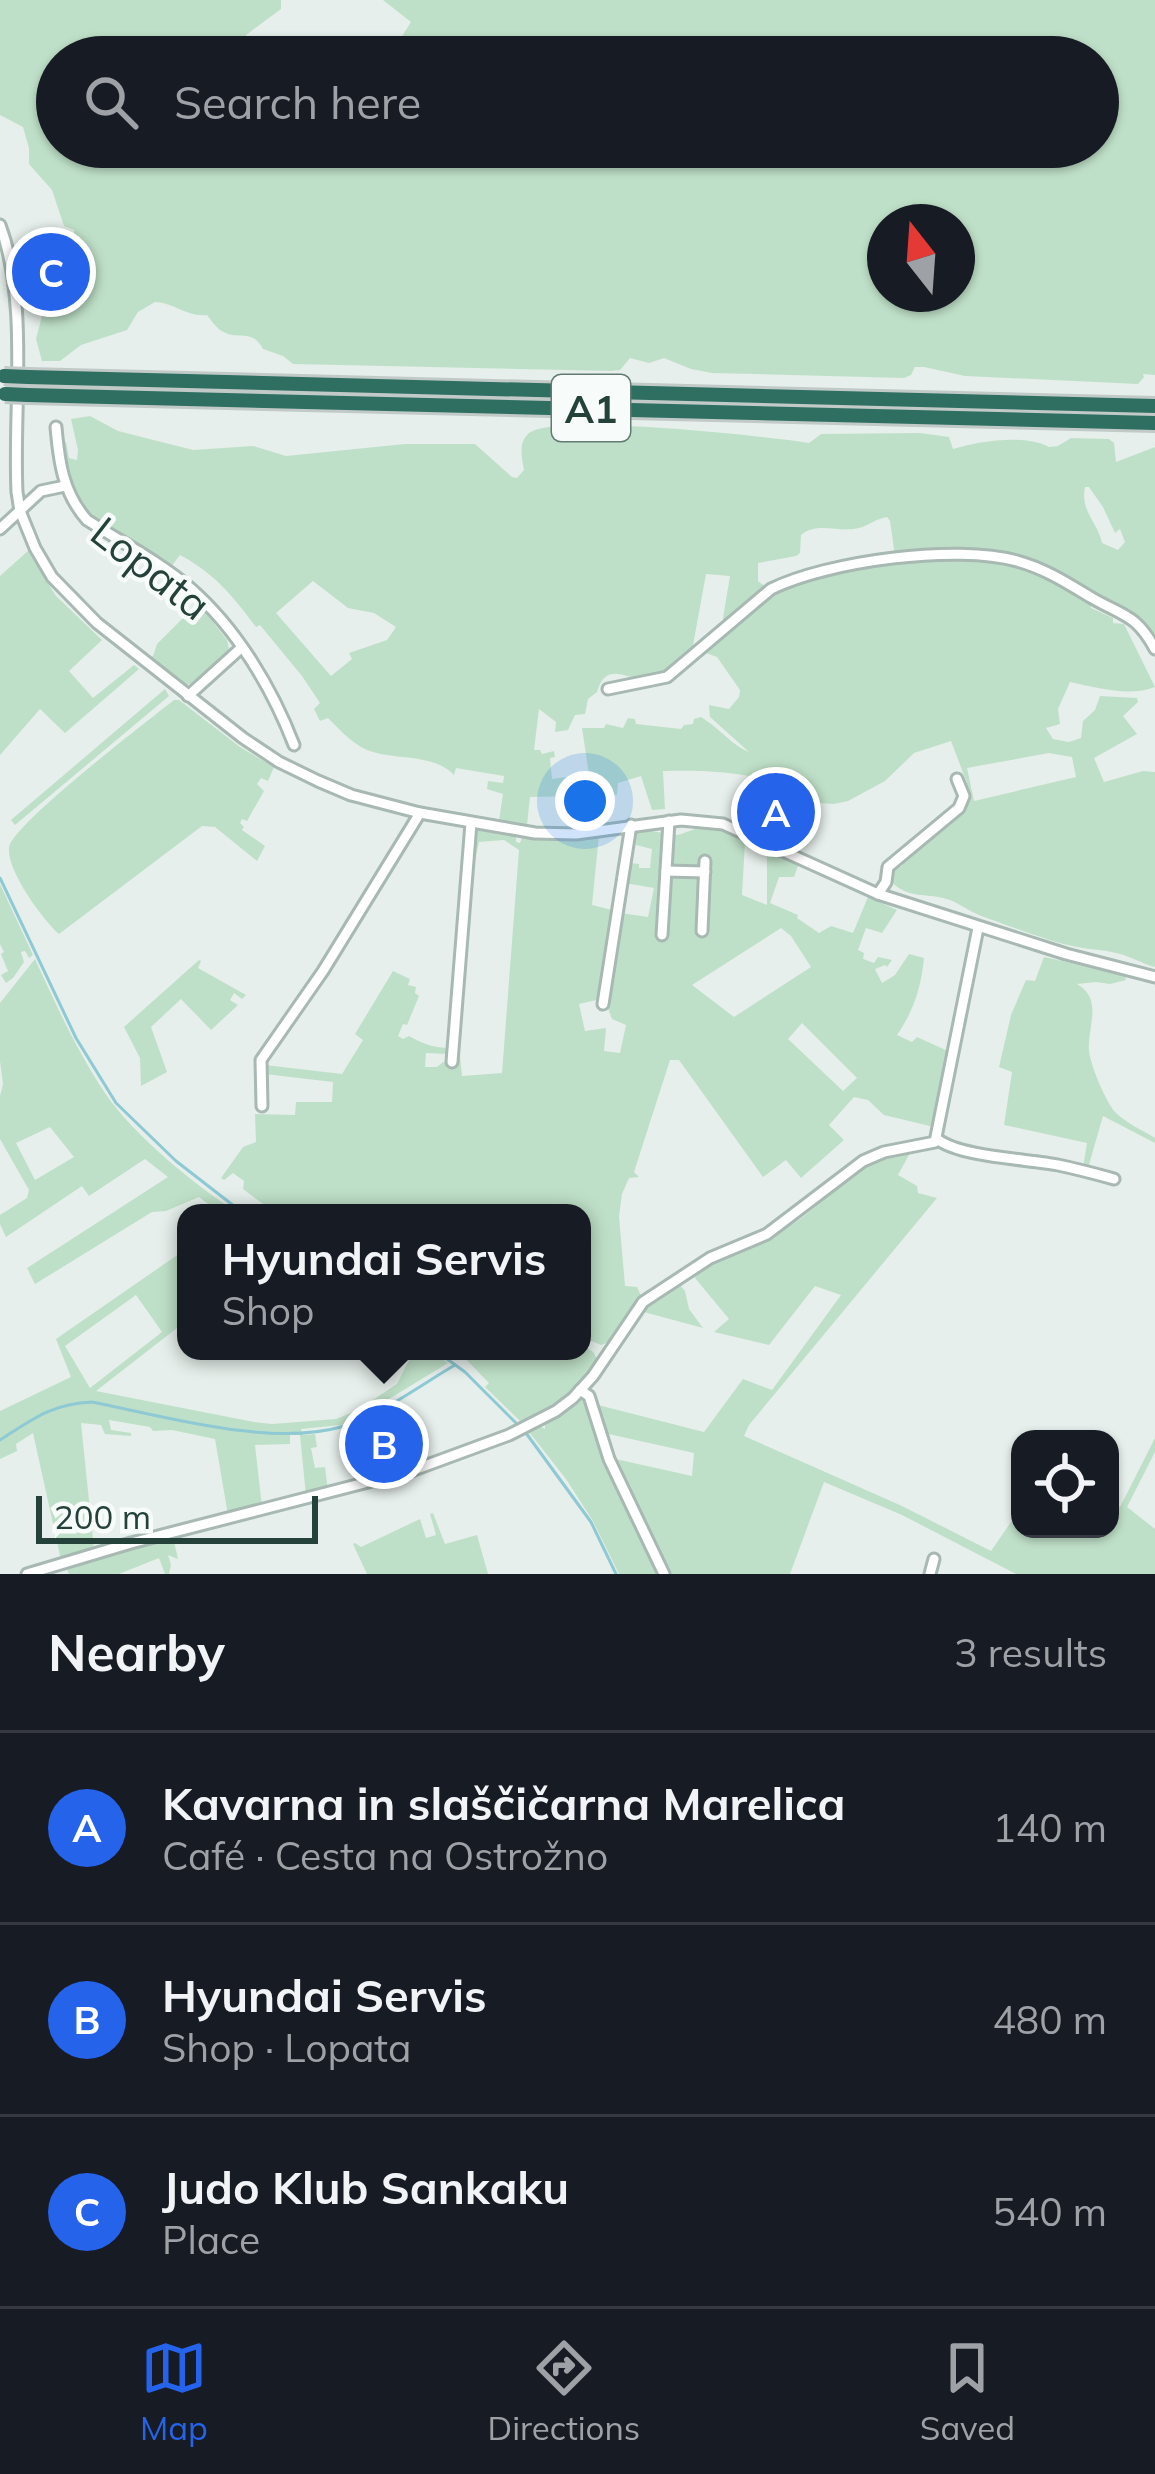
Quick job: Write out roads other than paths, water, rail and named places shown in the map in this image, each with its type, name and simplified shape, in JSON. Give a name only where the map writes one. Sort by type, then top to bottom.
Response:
[{"type":"highway","name":"A1","points":[[2,376],[1155,406]]},
{"type":"highway","name":"A1","points":[[3,393],[1155,423]]},
{"type":"street","points":[[0,225],[12,272],[16,322],[20,511],[35,548],[52,577],[97,623],[279,761],[351,795],[471,823],[556,835],[669,821],[723,824],[878,894],[978,928],[1155,977]]},
{"type":"street","name":"Lopata","points":[[56,427],[65,486],[77,509],[189,588],[214,613],[262,674],[294,746]]},
{"type":"street","name":"Lopata","points":[[0,529],[41,491],[65,486]]},
{"type":"street","points":[[608,689],[667,677],[771,589],[790,579],[932,555],[995,556],[1054,573],[1134,619],[1155,649]]},
{"type":"street","name":"Lopata","points":[[188,696],[241,648]]},
{"type":"street","points":[[878,894],[888,867],[959,808],[964,796],[957,778]]},
{"type":"street","points":[[262,1106],[261,1060],[420,813]]},
{"type":"street","points":[[662,935],[669,821]]},
{"type":"street","points":[[452,1062],[471,823]]},
{"type":"street","points":[[603,1004],[631,825]]},
{"type":"street","points":[[666,871],[705,866],[702,931]]},
{"type":"street","points":[[27,1574],[411,1471],[509,1436],[556,1411],[580,1390],[643,1302],[710,1258],[767,1234],[863,1161],[884,1152],[927,1145],[937,1138],[978,928]]},
{"type":"street","points":[[937,1138],[962,1150],[1114,1179]]},
{"type":"street","points":[[580,1390],[589,1396],[608,1459],[664,1574]]},
{"type":"street","points":[[930,1574],[934,1559]]},
{"type":"waterway","points":[[0,878],[76,1038],[116,1103],[176,1161],[231,1204]]},
{"type":"waterway","points":[[448,1360],[519,1426]]},
{"type":"waterway","points":[[0,1440],[54,1409],[92,1402],[250,1432],[313,1432],[371,1415],[455,1365]]},
{"type":"waterway","points":[[526,1433],[591,1522],[616,1574]]},
{"type":"place","name":"Judo Klub Sankaku","points":[[51,272]]},
{"type":"place","name":"Kavarna in slaščičarna Marelica","points":[[776,812]]},
{"type":"place","name":"Hyundai Servis","points":[[384,1444]]}]
